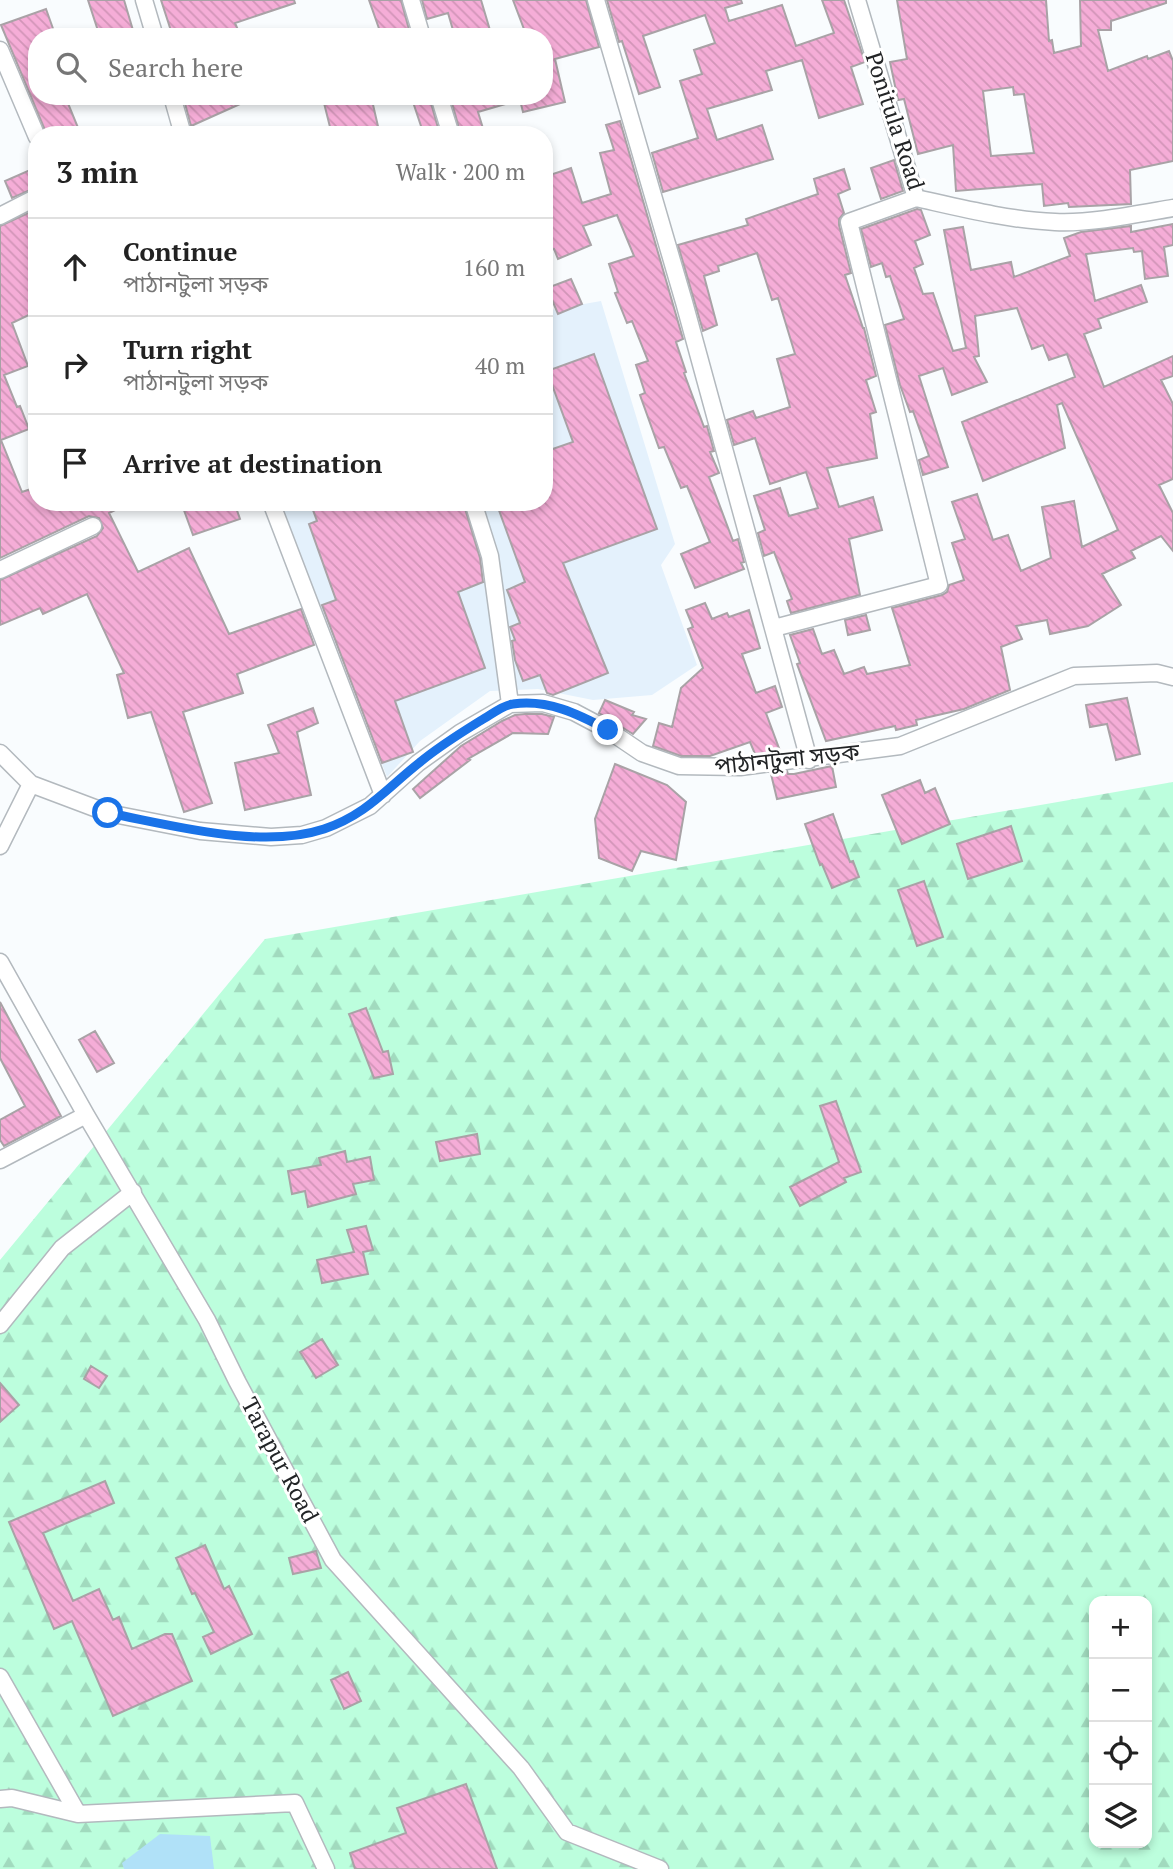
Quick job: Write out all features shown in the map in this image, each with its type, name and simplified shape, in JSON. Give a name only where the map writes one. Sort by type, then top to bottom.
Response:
[{"type":"street","points":[[144,0],[152,28]]},
{"type":"street","points":[[411,0],[419,28]]},
{"type":"street","points":[[596,0],[684,302],[809,760]]},
{"type":"street","name":"Ponitula Road","points":[[857,0],[916,198],[978,212],[1056,222],[1127,216],[1173,208]]},
{"type":"street","points":[[0,50],[32,126]]},
{"type":"street","points":[[175,105],[180,126]]},
{"type":"street","points":[[442,105],[448,126]]},
{"type":"street","points":[[774,628],[939,585],[849,222],[916,198]]},
{"type":"street","points":[[0,216],[28,202]]},
{"type":"street","points":[[274,511],[383,795]]},
{"type":"street","points":[[0,752],[31,785],[108,813],[200,831],[271,837],[302,835],[326,828],[370,806],[418,763],[460,733],[510,704],[490,556],[476,511]]},
{"type":"street","points":[[0,570],[93,526]]},
{"type":"street","name":"পাঠানটুলা সড়ক","points":[[510,704],[543,704],[574,712],[608,730],[642,753],[679,766],[740,767],[901,746],[1074,676],[1157,673],[1173,677]]},
{"type":"street","points":[[0,846],[31,785]]},
{"type":"street","name":"Tarapur Road","points":[[0,963],[86,1115],[208,1320],[237,1381],[333,1560],[521,1768],[568,1832],[660,1869]]},
{"type":"street","points":[[0,1160],[86,1115]]},
{"type":"street","points":[[0,1325],[62,1248],[133,1192]]},
{"type":"street","points":[[0,1677],[78,1814]]},
{"type":"street","points":[[0,1799],[12,1798],[78,1814],[295,1803],[326,1869]]},
{"type":"shaded area","points":[[601,301],[675,544],[661,565],[697,665],[652,695],[593,700],[538,689],[490,691],[420,741],[387,777],[284,511],[553,511],[553,309]]},
{"type":"green space","points":[[1173,782],[1173,1869],[0,1869],[0,1260],[265,939]]},
{"type":"water","points":[[160,1834],[210,1836],[214,1869],[124,1869],[122,1863]]},
{"type":"building","points":[[88,0],[124,0],[132,28],[97,28]]},
{"type":"building","points":[[161,0],[294,0],[295,3],[235,23],[237,28],[170,28]]},
{"type":"building","points":[[369,0],[401,0],[409,28],[379,28]]},
{"type":"building","points":[[422,0],[481,0],[489,28],[452,28],[448,13],[427,19]]},
{"type":"building","points":[[513,0],[586,0],[599,47],[555,59],[565,102],[553,105],[553,28],[524,28]]},
{"type":"building","points":[[607,0],[741,0],[742,3],[725,8],[729,21],[782,5],[796,46],[834,33],[822,0],[844,0],[865,62],[851,67],[863,104],[819,118],[802,60],[766,71],[772,90],[707,109],[717,140],[762,125],[773,159],[663,192],[652,153],[698,138],[680,81],[702,74],[694,50],[715,43],[705,15],[643,36],[660,87],[639,94],[622,41],[619,42]]},
{"type":"building","points":[[897,0],[1046,0],[1049,41],[1052,40],[1054,53],[1081,46],[1080,0],[1166,0],[1166,3],[1111,21],[1111,30],[1098,30],[1108,71],[1147,56],[1148,59],[1169,51],[1173,61],[1173,161],[1130,170],[1131,204],[1069,207],[1068,203],[1044,206],[1042,184],[956,191],[953,145],[918,154],[904,99],[898,100],[890,62],[907,59]],"holes":[[[1013,87],[1014,95],[1024,94],[1034,153],[991,156],[983,91]]]},
{"type":"building","points":[[46,9],[53,28],[28,28],[28,90],[1,25]]},
{"type":"building","points":[[34,105],[69,105],[77,126],[43,126]]},
{"type":"building","points":[[185,105],[238,105],[191,126]]},
{"type":"building","points":[[324,105],[373,105],[378,126],[330,126]]},
{"type":"building","points":[[414,105],[432,105],[437,126],[421,126]]},
{"type":"building","points":[[453,105],[502,105],[478,112],[482,126],[458,126]]},
{"type":"building","points":[[521,105],[552,105],[523,112]]},
{"type":"building","points":[[620,121],[683,339],[676,342],[686,372],[684,373],[704,427],[707,426],[714,451],[710,452],[719,473],[709,477],[733,541],[738,539],[744,562],[741,563],[744,569],[695,588],[681,554],[710,542],[687,486],[681,488],[664,447],[659,448],[640,395],[645,393],[636,365],[648,361],[632,321],[627,323],[615,293],[618,292],[609,264],[634,256],[617,215],[583,226],[591,245],[558,259],[553,249],[553,174],[571,168],[582,203],[611,194],[600,153],[614,150],[606,125]]},
{"type":"building","points":[[894,160],[903,191],[881,199],[871,168]]},
{"type":"building","points":[[844,169],[850,189],[838,194],[844,213],[839,219],[839,225],[851,273],[845,275],[864,328],[876,376],[866,380],[876,412],[870,414],[877,458],[827,468],[839,507],[873,497],[882,530],[849,539],[860,595],[791,613],[787,601],[792,599],[774,552],[764,556],[758,533],[765,530],[754,496],[780,488],[789,516],[818,508],[806,472],[770,484],[755,438],[734,445],[727,420],[753,411],[756,418],[790,407],[777,359],[795,354],[778,298],[772,300],[757,253],[718,266],[719,271],[704,276],[717,325],[703,331],[678,245],[748,225],[746,219],[818,194],[814,179]]},
{"type":"building","points":[[28,171],[28,191],[12,198],[5,181]]},
{"type":"building","points":[[917,209],[921,210],[930,235],[915,241],[923,264],[914,268],[923,294],[933,293],[953,351],[966,348],[944,230],[963,227],[971,270],[1011,262],[1014,277],[1070,256],[1064,238],[1081,232],[1131,226],[1131,232],[1173,224],[1173,245],[1164,247],[1168,276],[1145,279],[1142,251],[1134,252],[1133,248],[1086,254],[1095,301],[1141,285],[1147,302],[1098,319],[1101,328],[1084,334],[1104,387],[1173,356],[1173,376],[1161,380],[1173,404],[1173,479],[1159,485],[1173,513],[1173,551],[1161,536],[1131,551],[1135,558],[1102,574],[1121,605],[1088,626],[1050,634],[1047,620],[1016,626],[1022,639],[1001,647],[1010,690],[964,709],[916,720],[917,725],[896,730],[895,726],[826,741],[797,664],[800,663],[790,635],[813,629],[822,654],[834,650],[844,674],[864,667],[867,674],[910,665],[892,608],[942,595],[947,592],[949,585],[964,580],[952,543],[965,539],[952,502],[977,494],[993,540],[1008,535],[1021,571],[1051,558],[1042,507],[1074,501],[1082,547],[1118,530],[1062,403],[1057,405],[1065,448],[983,481],[962,422],[1075,377],[1067,354],[1049,360],[1043,345],[1032,349],[1017,308],[975,316],[979,356],[974,357],[987,382],[952,395],[943,368],[919,376],[948,467],[923,475],[919,460],[929,456],[913,411],[910,412],[900,385],[885,325],[904,319],[890,276],[886,277],[882,263],[871,267],[861,229]]},
{"type":"building","points":[[28,213],[28,315],[12,323],[28,366],[4,375],[17,407],[20,406],[28,429],[1,440],[22,492],[28,490],[28,511],[113,511],[109,513],[138,572],[189,548],[229,634],[301,609],[314,645],[237,674],[243,693],[183,712],[212,803],[184,812],[151,712],[128,718],[117,675],[124,673],[87,594],[43,614],[40,608],[0,625],[0,580],[97,536],[103,528],[99,518],[89,516],[0,558],[0,226]]},
{"type":"building","points":[[571,279],[582,304],[558,314],[553,302],[553,286]]},
{"type":"building","points":[[594,354],[657,529],[563,563],[608,673],[553,695],[547,693],[540,675],[523,681],[515,660],[512,641],[515,640],[510,627],[520,623],[507,590],[525,582],[499,511],[553,511],[553,449],[573,442],[553,387],[553,369]]},
{"type":"building","points":[[184,511],[237,511],[240,519],[193,535]]},
{"type":"building","points":[[313,511],[466,511],[480,558],[483,582],[458,592],[485,668],[395,701],[413,752],[382,763],[322,605],[336,600],[309,524],[317,521]]},
{"type":"building","points":[[705,603],[712,619],[727,613],[729,617],[749,610],[760,648],[742,654],[756,693],[775,686],[782,707],[766,713],[780,751],[755,754],[750,742],[710,756],[681,756],[653,746],[659,723],[672,727],[681,688],[703,668],[688,629],[693,627],[686,610]]},
{"type":"building","points":[[866,615],[870,630],[848,635],[845,620]]},
{"type":"building","points":[[1127,698],[1140,754],[1116,760],[1107,724],[1090,727],[1086,705]]},
{"type":"building","points":[[605,700],[634,712],[632,715],[646,719],[633,734],[599,713]]},
{"type":"building","points":[[313,708],[318,723],[297,732],[311,795],[245,810],[235,763],[279,753],[268,725]]},
{"type":"building","points":[[525,714],[554,717],[548,734],[513,733],[468,759],[470,760],[420,798],[413,789],[461,746],[502,721]]},
{"type":"building","points":[[615,764],[667,785],[686,802],[676,860],[641,851],[632,871],[599,858],[595,819]]},
{"type":"building","points":[[832,766],[836,787],[777,799],[771,774],[787,771],[788,774],[794,774]]},
{"type":"building","points":[[920,780],[925,793],[935,788],[950,824],[902,844],[882,795]]},
{"type":"building","points":[[833,814],[850,862],[853,861],[859,877],[832,888],[822,864],[820,865],[805,824]]},
{"type":"building","points":[[1011,826],[1022,861],[968,879],[957,844]]},
{"type":"building","points":[[924,881],[943,937],[917,946],[898,890]]},
{"type":"building","points":[[0,1002],[61,1116],[4,1146],[0,1140],[0,1120],[25,1106],[0,1058]]},
{"type":"building","points":[[366,1008],[383,1052],[388,1051],[393,1074],[374,1078],[349,1014]]},
{"type":"building","points":[[95,1031],[114,1063],[97,1072],[79,1040]]},
{"type":"building","points":[[836,1101],[861,1172],[844,1178],[846,1182],[800,1206],[790,1187],[839,1162],[820,1106]]},
{"type":"building","points":[[477,1134],[480,1154],[440,1161],[436,1142]]},
{"type":"building","points":[[345,1151],[347,1162],[370,1157],[374,1180],[353,1184],[356,1194],[308,1207],[305,1191],[292,1194],[288,1171],[321,1165],[319,1158]]},
{"type":"building","points":[[366,1226],[373,1250],[363,1252],[368,1274],[322,1283],[317,1260],[354,1252],[347,1230]]},
{"type":"building","points":[[322,1339],[338,1365],[316,1378],[300,1352]]},
{"type":"building","points":[[91,1366],[107,1376],[99,1388],[84,1379]]},
{"type":"building","points":[[0,1383],[19,1405],[0,1422]]},
{"type":"building","points":[[105,1481],[114,1503],[43,1533],[73,1601],[99,1589],[113,1620],[119,1617],[132,1649],[165,1634],[172,1634],[192,1681],[113,1716],[72,1621],[54,1629],[9,1522]]},
{"type":"building","points":[[205,1545],[224,1589],[229,1586],[252,1634],[211,1654],[203,1637],[214,1632],[195,1593],[192,1594],[176,1558]]},
{"type":"building","points":[[316,1551],[321,1568],[293,1574],[289,1558]]},
{"type":"building","points":[[348,1672],[361,1701],[344,1709],[331,1680]]},
{"type":"building","points":[[466,1784],[497,1869],[355,1869],[350,1853],[406,1833],[397,1808]]},
{"type":"route","points":[[108,813],[200,831],[271,837],[302,835],[326,828],[370,806],[418,763],[460,733],[510,704],[543,704],[574,712],[608,730]]}]
